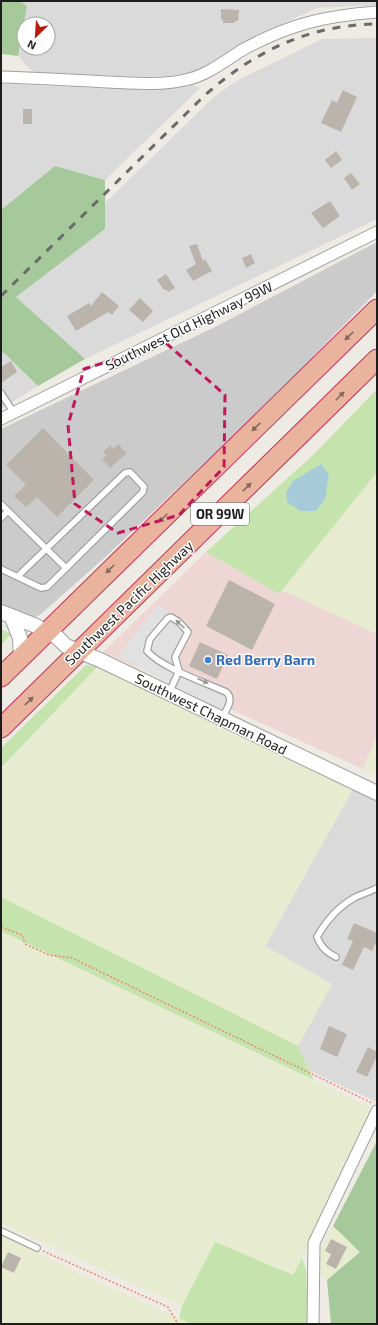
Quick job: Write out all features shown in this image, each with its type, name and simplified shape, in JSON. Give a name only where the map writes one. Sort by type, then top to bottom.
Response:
[{"type":"highway","name":"OR 99W","points":[[1,677],[377,309]]},
{"type":"highway","name":"Southwest Pacific Highway","points":[[1,728],[377,359]]},
{"type":"street","points":[[1,77],[151,83],[189,80],[215,68],[276,33],[304,23],[338,15],[377,12]]},
{"type":"street","name":"Southwest Old Highway 99W","points":[[1,419],[377,232]]},
{"type":"street","points":[[6,615],[20,638],[21,658]]},
{"type":"street","name":"Southwest Chapman Road","points":[[6,615],[47,632],[57,637],[66,646],[222,718],[377,793]]},
{"type":"street","points":[[313,1324],[314,1243],[377,1111]]},
{"type":"lane","points":[[1,393],[14,413]]},
{"type":"lane","points":[[1,569],[41,588],[47,587],[143,492],[144,487],[130,472],[125,473],[18,576]]},
{"type":"lane","points":[[1,504],[66,568]]},
{"type":"lane","points":[[1,518],[8,511]]},
{"type":"lane","points":[[169,693],[179,670],[175,657],[188,632],[179,622],[171,617],[168,618],[150,639],[147,651],[153,658],[179,670],[226,692],[231,700],[222,718]]},
{"type":"lane","points":[[336,957],[329,954],[320,946],[317,937],[324,924],[343,906],[355,898],[377,888]]},
{"type":"lane","points":[[1,1231],[37,1248]]},
{"type":"path","points":[[1,927],[22,935],[25,944],[49,955],[72,958],[377,1106]]},
{"type":"path","points":[[37,1248],[168,1307],[178,1324]]},
{"type":"highlighted area","points":[[166,343],[225,395],[224,467],[179,515],[118,533],[75,504],[68,425],[84,369]]},
{"type":"shaded area","points":[[20,1],[377,1],[377,5],[317,8],[273,28],[191,74],[149,77],[34,73],[18,56],[56,56],[56,16],[25,16],[27,6]]},
{"type":"shaded area","points":[[377,38],[377,219],[85,359],[16,297],[105,229],[105,203],[214,97],[238,80],[322,39]]},
{"type":"shaded area","points":[[1,84],[118,89],[192,85],[200,88],[105,180],[55,166],[1,210]]},
{"type":"shaded area","points":[[377,242],[377,291],[268,403],[102,560],[41,614],[30,620],[1,606],[1,429],[215,327]]},
{"type":"shaded area","points":[[1,350],[38,386],[1,409]]},
{"type":"shaded area","points":[[206,552],[279,594],[282,590],[377,634],[377,736],[363,769],[103,652]]},
{"type":"shaded area","points":[[158,605],[189,624],[168,663],[229,692],[222,711],[118,656]]},
{"type":"shaded area","points":[[353,789],[377,801],[377,1102],[310,1071],[298,1046],[332,984],[265,947]]},
{"type":"green space","points":[[1,1],[20,1],[27,6],[25,16],[16,16],[16,56],[1,54]]},
{"type":"green space","points":[[55,166],[105,180],[105,229],[16,297],[85,359],[38,386],[1,350],[1,210]]},
{"type":"green space","points":[[377,389],[377,472],[279,594],[206,552],[313,455]]},
{"type":"green space","points":[[377,472],[377,634],[282,590]]},
{"type":"green space","points":[[1,629],[11,634],[1,645]]},
{"type":"green space","points":[[86,665],[98,666],[1,768],[1,748]]},
{"type":"green space","points":[[98,666],[353,789],[265,946],[332,984],[298,1046],[1,897],[1,769]]},
{"type":"green space","points":[[377,736],[377,776],[363,769]]},
{"type":"green space","points":[[1,897],[298,1046],[314,1080],[1,931]]},
{"type":"green space","points":[[1,931],[373,1109],[294,1275],[215,1242],[182,1306],[1,1223]]},
{"type":"green space","points":[[377,1141],[377,1324],[331,1324],[327,1280],[360,1252],[333,1226]]},
{"type":"green space","points":[[333,1226],[360,1252],[327,1280],[318,1272],[316,1257]]},
{"type":"green space","points":[[1,1236],[41,1254],[65,1267],[191,1324],[1,1324]]},
{"type":"green space","points":[[215,1242],[293,1275],[302,1258],[306,1269],[308,1324],[191,1324],[179,1318],[182,1306]]},
{"type":"water","points":[[321,464],[329,474],[325,499],[316,511],[300,511],[287,502],[286,492],[293,481]]},
{"type":"building","points":[[221,9],[239,10],[238,21],[235,21],[234,23],[223,23],[223,20],[221,19]]},
{"type":"building","points":[[343,90],[357,97],[341,132],[321,123],[332,100],[337,103]]},
{"type":"building","points":[[23,109],[32,109],[32,124],[23,124]]},
{"type":"building","points":[[336,151],[342,160],[331,168],[325,160]]},
{"type":"building","points":[[351,173],[360,184],[352,190],[344,178]]},
{"type":"building","points":[[330,201],[340,216],[323,228],[311,213]]},
{"type":"building","points":[[197,244],[203,261],[205,259],[212,271],[193,281],[186,270],[196,264],[189,246]]},
{"type":"building","points":[[251,254],[255,263],[246,268],[242,258]]},
{"type":"building","points":[[166,274],[175,288],[168,292],[166,289],[164,290],[157,280]]},
{"type":"building","points":[[102,292],[119,306],[112,315],[108,312],[76,331],[67,316],[89,303],[91,306]]},
{"type":"building","points":[[140,298],[153,311],[143,322],[129,310]]},
{"type":"building","points":[[11,361],[17,372],[1,383],[1,367]]},
{"type":"building","points":[[43,428],[94,480],[57,517],[37,497],[26,507],[14,496],[26,485],[6,465]]},
{"type":"building","points":[[118,444],[127,453],[110,468],[102,459],[106,455],[103,452],[110,445],[113,449]]},
{"type":"building","points":[[229,580],[275,604],[252,650],[206,626]]},
{"type":"building","name":"Red Berry Barn","points":[[200,642],[228,655],[217,679],[189,666]]},
{"type":"building","points":[[354,923],[377,933],[377,940],[372,951],[364,947],[353,970],[342,965],[353,941],[347,939]]},
{"type":"building","points":[[329,1026],[347,1034],[337,1057],[320,1049]]},
{"type":"building","points":[[368,1047],[377,1052],[377,1056],[367,1077],[356,1072]]},
{"type":"building","points":[[331,1239],[347,1247],[336,1269],[326,1264],[331,1254],[325,1251]]},
{"type":"building","points":[[8,1252],[21,1258],[14,1273],[1,1267]]},
{"type":"railway","points":[[1,296],[204,96],[223,80],[263,54],[305,35],[328,29],[377,24]]},
{"type":"place","name":"Red Berry Barn","points":[[208,660]]}]
